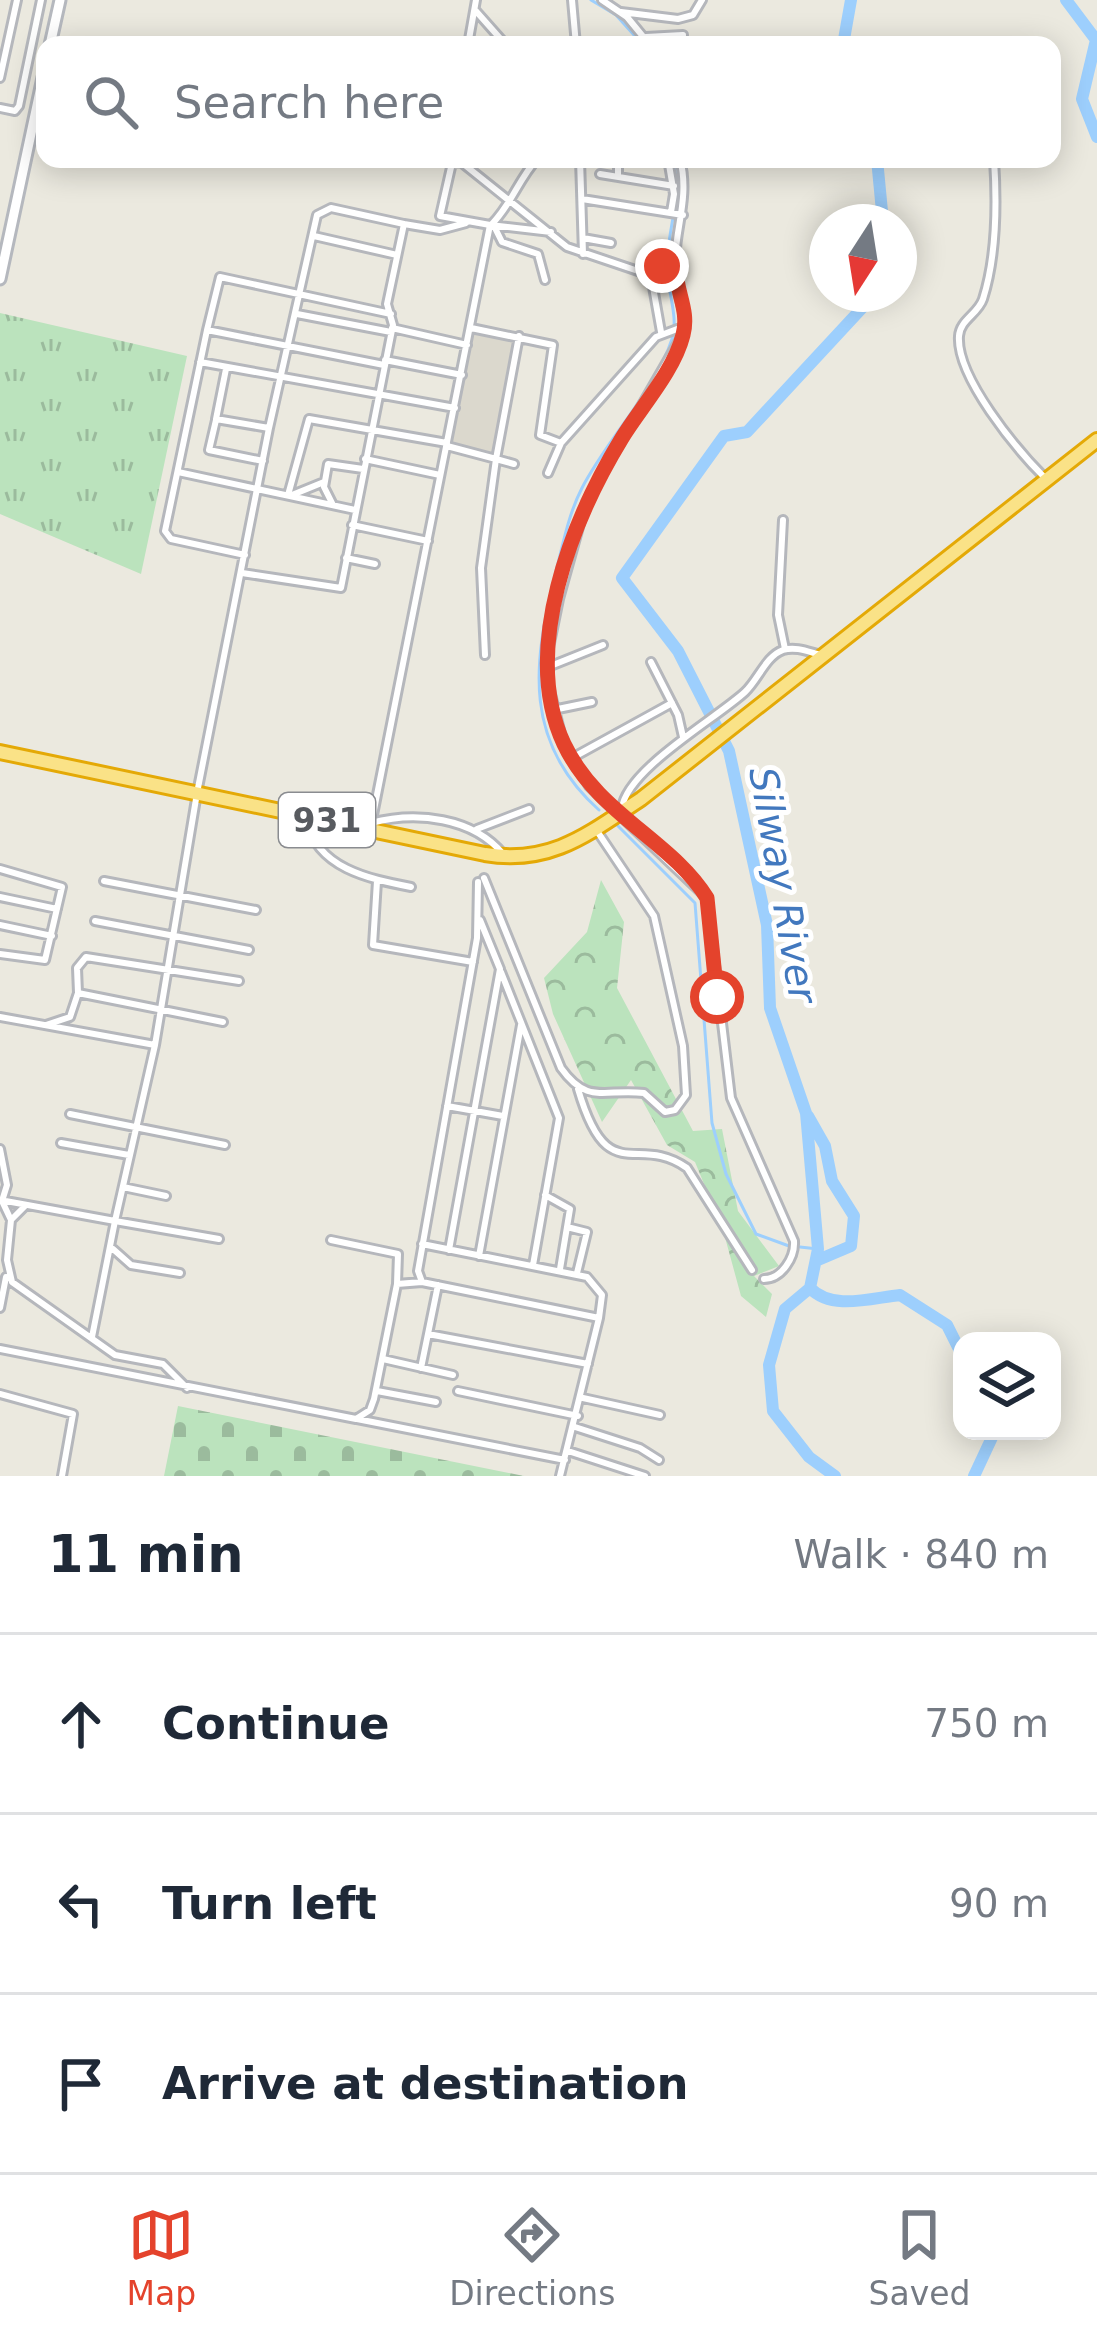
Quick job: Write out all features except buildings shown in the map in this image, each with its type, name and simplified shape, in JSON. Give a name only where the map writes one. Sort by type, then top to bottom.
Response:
[{"type":"highway","name":"931","points":[[0,752],[506,857],[543,856],[641,799],[828,657],[1097,440]]},
{"type":"street","points":[[0,78],[16,0]]},
{"type":"street","points":[[0,108],[15,111],[19,106],[41,0]]},
{"type":"street","points":[[52,36],[59,0]]},
{"type":"street","points":[[470,36],[476,0]]},
{"type":"street","points":[[572,0],[575,36]]},
{"type":"street","points":[[602,0],[643,36]]},
{"type":"street","points":[[621,12],[678,19],[693,15],[702,0]]},
{"type":"street","points":[[476,10],[498,36]]},
{"type":"street","points":[[677,36],[683,35]]},
{"type":"street","points":[[0,279],[36,110]]},
{"type":"street","points":[[450,168],[440,216],[551,232]]},
{"type":"street","points":[[469,168],[500,197],[584,254],[630,264],[644,273],[653,287],[661,332]]},
{"type":"street","points":[[506,857],[477,829],[410,815],[370,826],[492,225],[532,168]]},
{"type":"street","points":[[580,168],[584,254]]},
{"type":"street","points":[[618,168],[618,176]]},
{"type":"street","points":[[670,168],[677,214]]},
{"type":"street","points":[[682,168],[686,187],[670,263],[679,348],[586,502],[559,599],[548,667],[553,710],[589,786],[707,898],[731,1098],[795,1246],[779,1275],[764,1279]]},
{"type":"street","points":[[994,168],[989,271],[982,304],[960,328],[959,347],[981,394],[1047,480]]},
{"type":"street","points":[[600,174],[674,186]]},
{"type":"street","points":[[500,197],[504,212]]},
{"type":"street","points":[[582,199],[677,214]]},
{"type":"street","points":[[92,1337],[169,969],[197,793],[269,428],[317,215],[326,208],[449,229],[469,221]]},
{"type":"street","points":[[504,212],[520,210]]},
{"type":"street","points":[[242,573],[337,591],[380,393],[391,330],[387,304],[404,224]]},
{"type":"street","points":[[492,225],[502,242],[538,254],[545,280]]},
{"type":"street","points":[[314,236],[397,255]]},
{"type":"street","points":[[583,238],[611,243]]},
{"type":"street","points":[[644,273],[670,263]]},
{"type":"street","points":[[245,555],[167,538],[218,278],[391,314]]},
{"type":"street","points":[[297,314],[467,345]]},
{"type":"street","points":[[471,328],[553,345],[540,435],[561,443]]},
{"type":"street","points":[[548,473],[561,443],[661,332],[678,328]]},
{"type":"street","points":[[207,330],[462,375]]},
{"type":"street","points":[[485,656],[481,568],[519,336]]},
{"type":"street","points":[[200,362],[362,395],[380,393],[455,408]]},
{"type":"street","points":[[226,368],[209,450],[263,461]]},
{"type":"street","points":[[216,419],[269,428]]},
{"type":"street","points":[[288,495],[309,419],[357,429],[372,427],[514,464]]},
{"type":"street","points":[[365,459],[440,475]]},
{"type":"street","points":[[332,505],[324,482],[328,464],[363,470]]},
{"type":"street","points":[[178,472],[355,510]]},
{"type":"street","points":[[288,495],[324,482]]},
{"type":"street","points":[[783,520],[778,615],[785,650]]},
{"type":"street","points":[[352,525],[428,541]]},
{"type":"street","points":[[346,558],[375,564]]},
{"type":"street","points":[[548,667],[604,645]]},
{"type":"street","points":[[785,650],[828,657]]},
{"type":"street","points":[[621,812],[624,797],[684,735],[738,698],[785,650]]},
{"type":"street","points":[[651,662],[684,735]]},
{"type":"street","points":[[553,710],[592,702]]},
{"type":"street","points":[[572,758],[672,703]]},
{"type":"street","points":[[477,829],[529,809]]},
{"type":"street","points":[[307,816],[313,838],[328,860],[377,880],[411,886]]},
{"type":"street","points":[[578,1089],[638,1092],[670,1112],[684,1103],[687,1086],[651,906],[596,829]]},
{"type":"street","points":[[0,869],[60,883],[52,936],[41,962],[0,953]]},
{"type":"street","points":[[377,880],[373,945],[472,962]]},
{"type":"street","points":[[417,1281],[480,919],[481,880],[561,1068],[578,1089],[602,1144],[626,1155],[687,1168],[752,1270]]},
{"type":"street","points":[[104,881],[256,910]]},
{"type":"street","points":[[0,897],[57,909]]},
{"type":"street","points":[[449,1250],[500,981],[500,969],[480,919]]},
{"type":"street","points":[[95,921],[249,950]]},
{"type":"street","points":[[0,925],[52,936]]},
{"type":"street","points":[[46,1025],[70,1017],[82,958],[238,981]]},
{"type":"street","points":[[500,981],[522,1022],[559,1118],[533,1265]]},
{"type":"street","points":[[78,994],[223,1022]]},
{"type":"street","points":[[0,1017],[154,1045]]},
{"type":"street","points":[[479,1256],[522,1022]]},
{"type":"street","points":[[447,1106],[503,1116]]},
{"type":"street","points":[[70,1114],[225,1145]]},
{"type":"street","points":[[61,1143],[129,1155]]},
{"type":"street","points":[[0,1149],[7,1185],[1,1200],[11,1220],[0,1308]]},
{"type":"street","points":[[123,1187],[166,1196]]},
{"type":"street","points":[[545,1195],[570,1209],[560,1269]]},
{"type":"street","points":[[1,1200],[220,1239]]},
{"type":"street","points":[[11,1220],[26,1205]]},
{"type":"street","points":[[568,1229],[578,1226],[587,1232],[577,1273]]},
{"type":"street","points":[[331,1240],[398,1254],[397,1284],[370,1410],[374,1423]]},
{"type":"street","points":[[422,1244],[577,1273],[599,1289],[599,1318],[583,1397],[560,1476]]},
{"type":"street","points":[[111,1247],[123,1262],[180,1273]]},
{"type":"street","points":[[7,1274],[34,1301],[115,1355],[163,1364],[187,1388]]},
{"type":"street","points":[[397,1284],[417,1281],[599,1318]]},
{"type":"street","points":[[421,1368],[438,1285]]},
{"type":"street","points":[[428,1334],[588,1364]]},
{"type":"street","points":[[0,1349],[566,1456],[645,1476]]},
{"type":"street","points":[[383,1359],[453,1375]]},
{"type":"street","points":[[377,1390],[436,1402]]},
{"type":"street","points":[[458,1391],[578,1417]]},
{"type":"street","points":[[0,1394],[73,1414],[62,1476]]},
{"type":"street","points":[[583,1397],[661,1415]]},
{"type":"street","points":[[356,1419],[370,1410]]},
{"type":"street","points":[[575,1427],[640,1448],[659,1460]]},
{"type":"shaded area","points":[[472,330],[516,339],[495,454],[450,444]]},
{"type":"green space","points":[[0,313],[187,356],[141,574],[0,514]]},
{"type":"green space","points":[[601,880],[624,922],[617,988],[693,1131],[722,1129],[738,1211],[779,1266],[754,1276],[772,1294],[766,1317],[741,1296],[723,1230],[695,1162],[667,1145],[631,1080],[602,1122],[553,1014],[544,978],[587,932]]},
{"type":"green space","points":[[178,1406],[524,1476],[164,1476]]},
{"type":"waterway","points":[[591,0],[616,15],[635,36]]},
{"type":"waterway","name":"Silway River","points":[[845,36],[851,0]]},
{"type":"waterway","points":[[1066,0],[1096,40],[1082,99],[1097,137]]},
{"type":"waterway","points":[[599,810],[574,784],[546,729],[540,700],[542,640],[577,498],[655,377],[672,339],[667,267],[675,168]]},
{"type":"waterway","name":"Silway River","points":[[878,168],[881,204]]},
{"type":"waterway","name":"Silway River","points":[[858,312],[747,432],[724,436],[622,578],[678,651],[729,751],[767,925],[770,1008],[806,1113],[818,1249],[810,1288],[840,1301],[900,1295],[947,1325],[953,1337]]},
{"type":"waterway","points":[[617,825],[695,903],[712,1123],[726,1174],[756,1234],[789,1246]]},
{"type":"waterway","points":[[808,1116],[825,1146],[832,1181],[854,1216],[851,1246],[818,1260]]},
{"type":"waterway","points":[[800,1247],[818,1249]]},
{"type":"waterway","points":[[810,1288],[785,1309],[769,1365],[773,1411],[809,1457],[835,1476]]},
{"type":"waterway","name":"Silway River","points":[[974,1476],[991,1440]]},
{"type":"route","points":[[662,266],[676,264],[685,306],[682,340],[586,502],[548,652],[549,686],[563,742],[589,786],[707,898],[717,997]]}]
